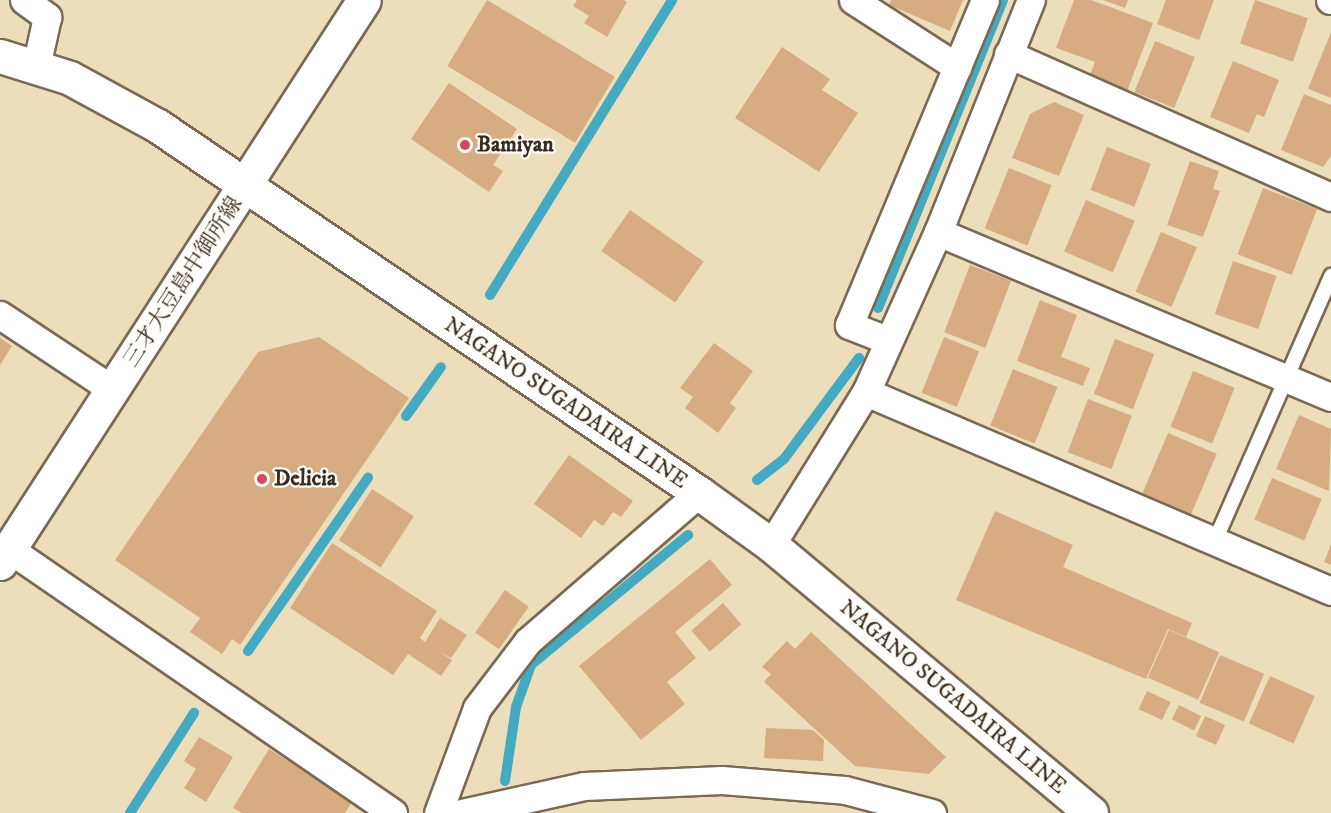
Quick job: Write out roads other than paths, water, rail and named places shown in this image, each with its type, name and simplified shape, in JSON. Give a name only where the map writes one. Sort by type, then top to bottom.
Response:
[{"type":"main road","name":"三才大豆島中御所線","points":[[4,556],[245,188],[364,0]]},
{"type":"main road","name":"NAGANO SUGADAIRA LINE","points":[[0,56],[70,78],[158,126],[245,188],[699,493],[771,545],[1091,813]]},
{"type":"street","points":[[24,0],[47,17],[44,44],[36,67]]},
{"type":"street","points":[[853,0],[957,67]]},
{"type":"street","points":[[887,340],[849,325],[985,0]]},
{"type":"street","points":[[771,545],[866,392],[887,340],[938,232],[1031,0]]},
{"type":"street","points":[[1008,54],[1331,197]]},
{"type":"street","points":[[938,232],[1331,397]]},
{"type":"street","points":[[0,315],[112,389]]},
{"type":"street","points":[[866,392],[1214,543],[1331,591]]},
{"type":"street","points":[[438,813],[477,708],[528,641],[699,493]]},
{"type":"street","points":[[4,556],[393,813]]},
{"type":"street","points":[[462,813],[584,786],[722,780],[845,790],[932,813]]},
{"type":"lane","points":[[1214,543],[1331,276]]},
{"type":"waterway","points":[[490,295],[672,0]]},
{"type":"waterway","points":[[878,308],[1003,0]]},
{"type":"waterway","points":[[757,480],[784,459],[859,358]]},
{"type":"waterway","points":[[406,416],[441,367]]},
{"type":"waterway","points":[[248,651],[368,478]]},
{"type":"waterway","points":[[505,781],[516,707],[531,665],[688,535]]},
{"type":"waterway","points":[[130,813],[194,713]]},
{"type":"place","name":"Bamiyan","points":[[465,145]]},
{"type":"place","name":"Delicia","points":[[262,479]]}]
